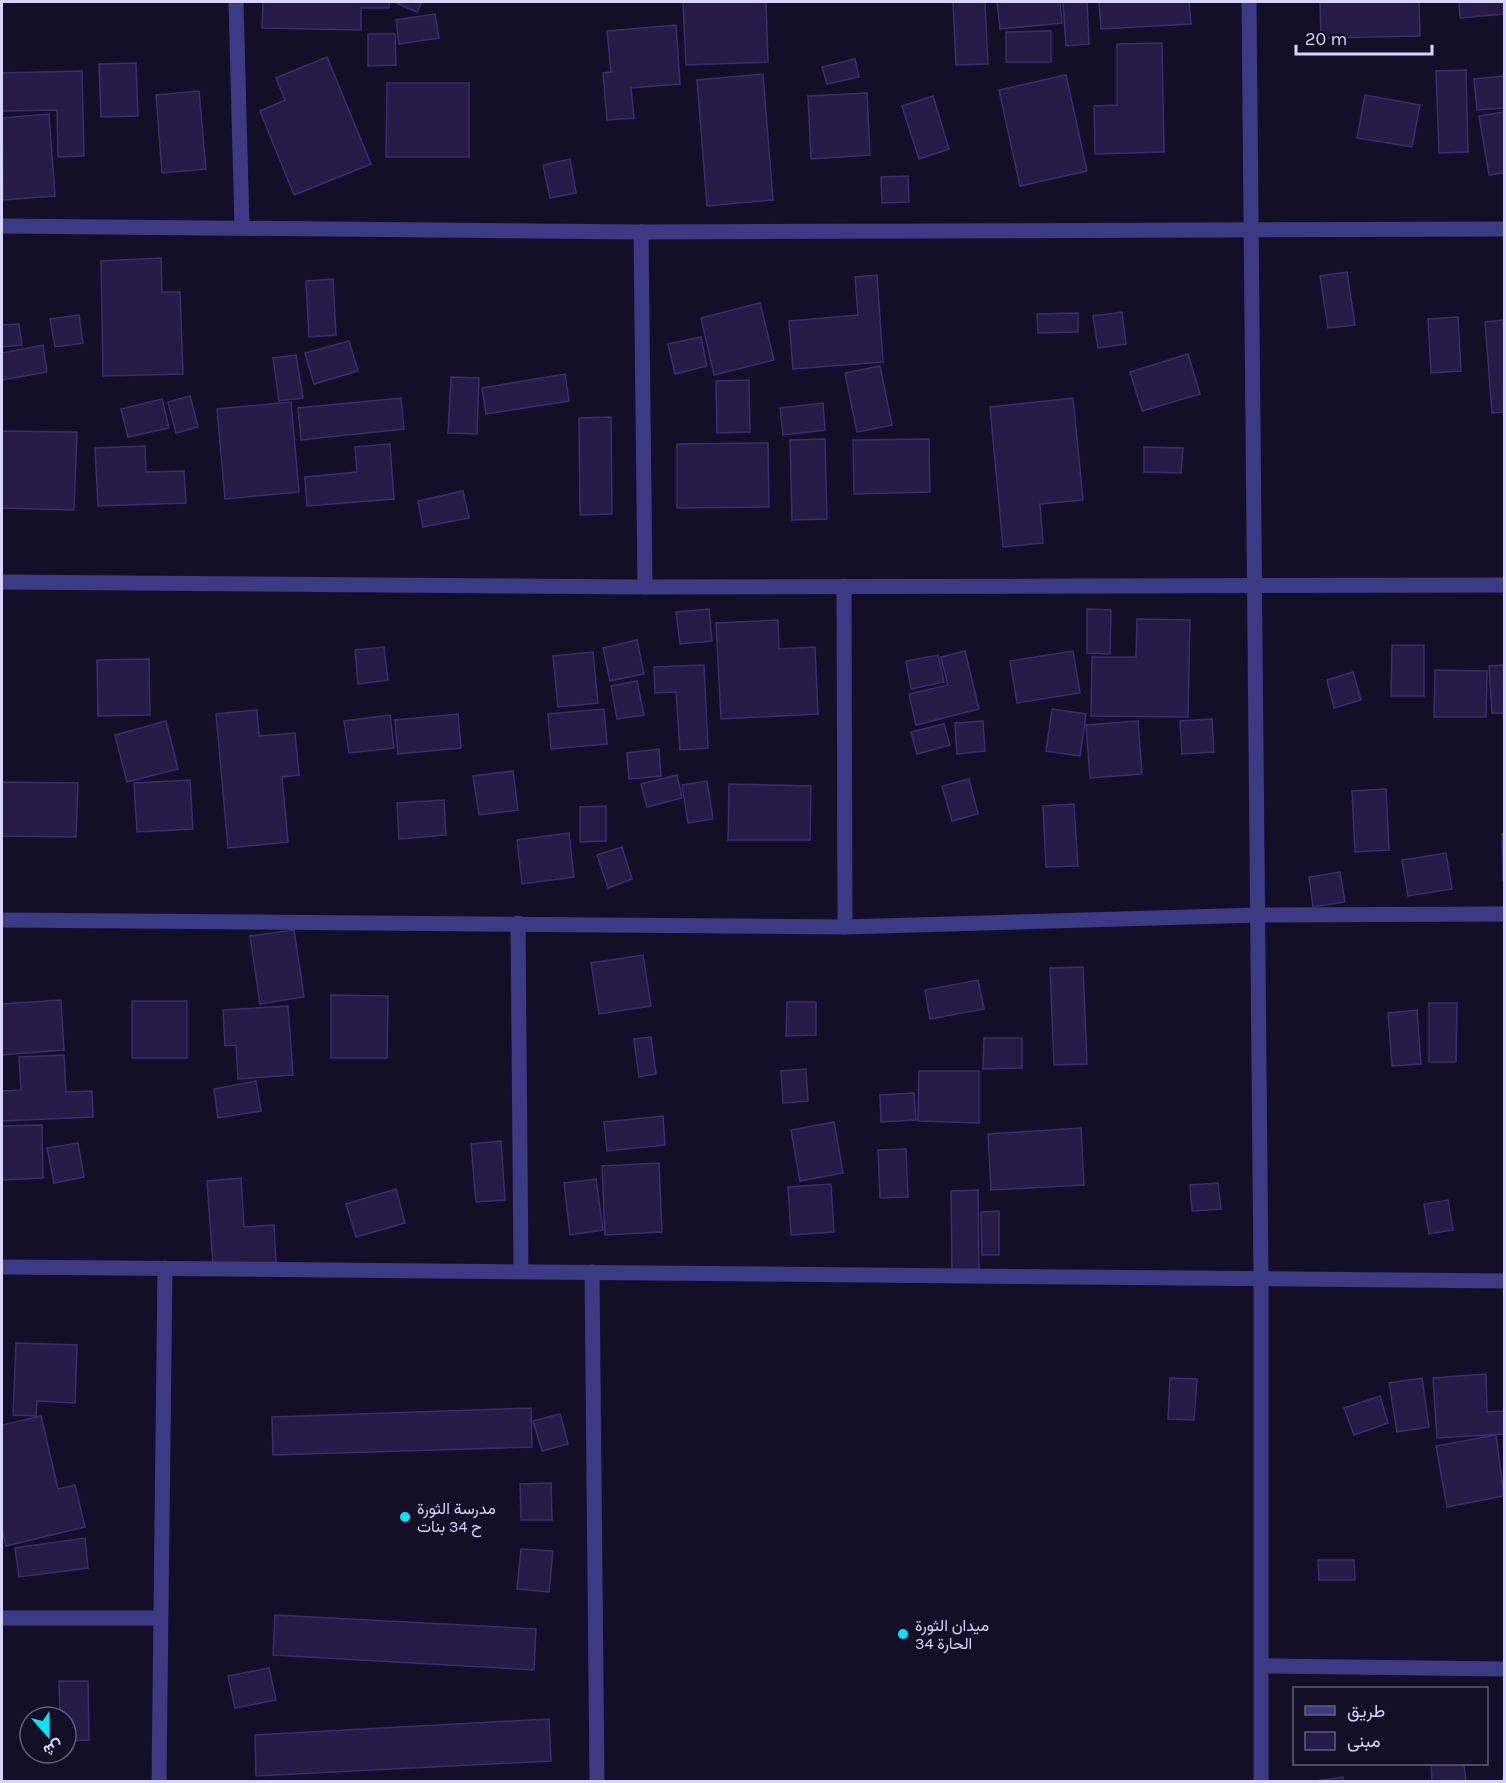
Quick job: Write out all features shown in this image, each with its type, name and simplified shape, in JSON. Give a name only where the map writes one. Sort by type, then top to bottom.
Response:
[{"type":"street","points":[[236,2],[242,227]]},
{"type":"street","points":[[1249,2],[1262,1277],[1261,1782]]},
{"type":"street","points":[[2,226],[641,232],[1504,230]]},
{"type":"street","points":[[641,232],[645,587]]},
{"type":"street","points":[[2,582],[645,587],[1504,585]]},
{"type":"street","points":[[844,586],[845,927]]},
{"type":"street","points":[[2,920],[845,927],[1258,915],[1504,914]]},
{"type":"street","points":[[518,923],[521,1271]]},
{"type":"street","points":[[2,1267],[1504,1281]]},
{"type":"street","points":[[159,1782],[159,1618],[165,1268]]},
{"type":"street","points":[[592,1272],[597,1782]]},
{"type":"street","points":[[2,1618],[159,1618]]},
{"type":"street","points":[[1263,1666],[1504,1669]]},
{"type":"building","points":[[263,2],[389,2],[389,8],[361,8],[361,30],[262,28]]},
{"type":"building","points":[[394,2],[422,2],[417,12]]},
{"type":"building","points":[[683,2],[766,2],[768,62],[686,65]]},
{"type":"building","points":[[953,2],[985,2],[988,64],[956,65]]},
{"type":"building","points":[[997,2],[1060,2],[1062,23],[1000,29]]},
{"type":"building","points":[[1063,2],[1087,2],[1089,44],[1066,46]]},
{"type":"building","points":[[1099,2],[1189,2],[1191,24],[1101,29]]},
{"type":"building","points":[[1320,2],[1419,2],[1420,36],[1321,38]]},
{"type":"building","points":[[1459,2],[1504,2],[1504,14],[1460,18]]},
{"type":"building","points":[[435,14],[439,38],[399,44],[396,20]]},
{"type":"building","points":[[676,25],[680,84],[631,88],[634,118],[607,120],[603,73],[611,72],[607,31]]},
{"type":"building","points":[[1051,31],[1051,62],[1006,62],[1006,32]]},
{"type":"building","points":[[368,34],[395,34],[396,65],[368,66]]},
{"type":"building","points":[[1162,43],[1164,152],[1095,154],[1094,106],[1117,105],[1117,44]]},
{"type":"building","points":[[327,57],[371,164],[294,195],[260,111],[285,100],[276,78]]},
{"type":"building","points":[[855,59],[859,77],[827,84],[822,67]]},
{"type":"building","points":[[136,63],[138,116],[101,117],[99,64]]},
{"type":"building","points":[[1466,70],[1468,152],[1439,153],[1436,71]]},
{"type":"building","points":[[82,71],[84,156],[58,157],[57,110],[2,111],[2,73]]},
{"type":"building","points":[[763,74],[773,200],[707,206],[697,80]]},
{"type":"building","points":[[1066,75],[1087,171],[1020,186],[999,90]]},
{"type":"building","points":[[1504,76],[1504,108],[1477,110],[1474,79]]},
{"type":"building","points":[[387,83],[469,83],[469,157],[386,157]]},
{"type":"building","points":[[199,91],[206,169],[162,173],[156,95]]},
{"type":"building","points":[[867,93],[870,155],[811,159],[808,96]]},
{"type":"building","points":[[1365,95],[1420,105],[1412,147],[1357,138]]},
{"type":"building","points":[[933,96],[949,149],[919,159],[902,106]]},
{"type":"building","points":[[1504,112],[1504,173],[1489,175],[1479,116]]},
{"type":"building","points":[[49,114],[55,196],[3,200],[2,118]]},
{"type":"building","points":[[570,159],[576,193],[550,198],[543,165]]},
{"type":"building","points":[[908,176],[909,202],[882,203],[881,177]]},
{"type":"building","points":[[161,258],[162,292],[180,292],[183,374],[103,376],[101,261]]},
{"type":"building","points":[[1347,272],[1355,325],[1328,328],[1320,276]]},
{"type":"building","points":[[877,275],[883,362],[793,369],[789,321],[858,315],[855,277]]},
{"type":"building","points":[[333,279],[336,335],[309,337],[306,281]]},
{"type":"building","points":[[760,303],[774,360],[714,375],[701,318]]},
{"type":"building","points":[[1122,312],[1126,344],[1098,348],[1093,316]]},
{"type":"building","points":[[1078,313],[1078,332],[1038,333],[1037,314]]},
{"type":"building","points":[[79,315],[83,343],[55,347],[50,319]]},
{"type":"building","points":[[1458,317],[1461,371],[1431,373],[1428,319]]},
{"type":"building","points":[[1504,320],[1504,412],[1492,413],[1485,322]]},
{"type":"building","points":[[19,324],[22,345],[2,347],[2,325]]},
{"type":"building","points":[[701,337],[707,366],[675,374],[668,344]]},
{"type":"building","points":[[349,341],[358,371],[314,384],[305,353]]},
{"type":"building","points":[[43,345],[47,372],[2,380],[2,353]]},
{"type":"building","points":[[1188,354],[1200,394],[1142,411],[1130,372]]},
{"type":"building","points":[[296,355],[303,398],[279,401],[273,358]]},
{"type":"building","points":[[880,366],[892,425],[857,432],[845,373]]},
{"type":"building","points":[[565,374],[569,401],[486,414],[482,388]]},
{"type":"building","points":[[451,377],[479,378],[477,434],[448,433]]},
{"type":"building","points":[[749,380],[750,432],[717,433],[716,381]]},
{"type":"building","points":[[190,396],[198,427],[176,433],[168,402]]},
{"type":"building","points":[[401,398],[404,429],[301,440],[298,408]]},
{"type":"building","points":[[1073,398],[1083,500],[1040,504],[1043,543],[1003,547],[990,407]]},
{"type":"building","points":[[162,399],[169,428],[128,437],[121,409]]},
{"type":"building","points":[[291,402],[299,492],[225,499],[217,409]]},
{"type":"building","points":[[823,403],[825,430],[783,435],[780,408]]},
{"type":"building","points":[[611,417],[612,514],[580,515],[579,418]]},
{"type":"building","points":[[2,431],[77,432],[74,510],[2,508]]},
{"type":"building","points":[[825,439],[827,519],[792,520],[790,440]]},
{"type":"building","points":[[929,439],[930,492],[854,494],[853,440]]},
{"type":"building","points":[[768,443],[769,507],[677,508],[677,444]]},
{"type":"building","points":[[390,444],[394,499],[307,506],[305,477],[357,472],[355,447]]},
{"type":"building","points":[[145,446],[146,472],[184,471],[186,503],[98,506],[95,448]]},
{"type":"building","points":[[1144,447],[1183,448],[1181,473],[1144,472]]},
{"type":"building","points":[[463,491],[469,518],[423,527],[418,501]]},
{"type":"building","points":[[709,609],[712,641],[680,644],[676,612]]},
{"type":"building","points":[[1087,609],[1111,610],[1110,654],[1087,653]]},
{"type":"building","points":[[1137,619],[1190,620],[1188,717],[1091,716],[1092,657],[1136,657]]},
{"type":"building","points":[[778,620],[779,649],[815,647],[818,714],[721,719],[716,623]]},
{"type":"building","points":[[637,640],[644,674],[610,681],[603,648]]},
{"type":"building","points":[[1392,645],[1424,645],[1424,696],[1391,696]]},
{"type":"building","points":[[384,647],[388,680],[358,684],[355,650]]},
{"type":"building","points":[[965,651],[979,709],[916,725],[909,694],[948,685],[941,657]]},
{"type":"building","points":[[1073,651],[1080,693],[1017,703],[1010,661]]},
{"type":"building","points":[[593,652],[598,703],[558,707],[553,656]]},
{"type":"building","points":[[938,655],[944,682],[911,689],[906,661]]},
{"type":"building","points":[[149,659],[150,715],[98,716],[97,660]]},
{"type":"building","points":[[704,665],[708,748],[680,750],[676,692],[655,693],[654,667]]},
{"type":"building","points":[[1504,665],[1504,713],[1492,713],[1489,666]]},
{"type":"building","points":[[1435,670],[1487,671],[1486,717],[1434,717]]},
{"type":"building","points":[[1353,672],[1361,700],[1334,708],[1327,680]]},
{"type":"building","points":[[637,681],[644,715],[617,719],[611,686]]},
{"type":"building","points":[[604,709],[607,744],[551,749],[548,714]]},
{"type":"building","points":[[1052,709],[1086,714],[1080,756],[1046,751]]},
{"type":"building","points":[[257,710],[259,736],[295,733],[299,775],[282,777],[288,842],[228,848],[216,714]]},
{"type":"building","points":[[458,714],[461,748],[398,754],[395,720]]},
{"type":"building","points":[[390,715],[394,748],[349,753],[344,721]]},
{"type":"building","points":[[1212,719],[1214,752],[1182,754],[1180,721]]},
{"type":"building","points":[[166,721],[178,769],[127,782],[115,735]]},
{"type":"building","points":[[983,721],[985,751],[957,754],[955,723]]},
{"type":"building","points":[[1138,721],[1142,774],[1090,778],[1086,725]]},
{"type":"building","points":[[944,724],[950,745],[917,754],[911,732]]},
{"type":"building","points":[[659,749],[661,776],[629,779],[627,753]]},
{"type":"building","points":[[513,771],[518,810],[479,815],[473,776]]},
{"type":"building","points":[[677,775],[682,798],[647,807],[641,784]]},
{"type":"building","points":[[969,779],[978,814],[952,821],[942,786]]},
{"type":"building","points":[[190,780],[193,829],[137,832],[134,783]]},
{"type":"building","points":[[707,781],[713,819],[688,823],[682,785]]},
{"type":"building","points":[[2,782],[78,783],[76,837],[2,836]]},
{"type":"building","points":[[729,784],[811,786],[810,840],[728,840]]},
{"type":"building","points":[[1386,789],[1389,850],[1355,852],[1352,791]]},
{"type":"building","points":[[444,800],[446,835],[399,839],[397,803]]},
{"type":"building","points":[[1074,804],[1078,866],[1046,867],[1043,806]]},
{"type":"building","points":[[606,806],[606,841],[580,842],[580,807]]},
{"type":"building","points":[[569,833],[574,877],[522,884],[517,840]]},
{"type":"building","points":[[1502,834],[1504,834],[1504,880],[1503,880]]},
{"type":"building","points":[[622,847],[632,879],[608,888],[597,855]]},
{"type":"building","points":[[1446,853],[1452,889],[1408,896],[1402,860]]},
{"type":"building","points":[[1340,872],[1345,902],[1313,907],[1309,877]]},
{"type":"building","points":[[294,930],[304,997],[260,1004],[250,936]]},
{"type":"building","points":[[643,955],[651,1006],[599,1014],[591,963]]},
{"type":"building","points":[[1083,967],[1087,1064],[1054,1065],[1050,968]]},
{"type":"building","points":[[978,980],[984,1009],[930,1019],[925,990]]},
{"type":"building","points":[[331,995],[388,996],[387,1058],[331,1058]]},
{"type":"building","points":[[61,1000],[64,1050],[2,1055],[2,1004]]},
{"type":"building","points":[[132,1001],[187,1001],[187,1058],[132,1058]]},
{"type":"building","points":[[787,1002],[816,1002],[816,1035],[786,1036]]},
{"type":"building","points":[[1429,1003],[1457,1003],[1456,1062],[1429,1062]]},
{"type":"building","points":[[288,1006],[293,1075],[238,1079],[236,1045],[225,1046],[223,1010]]},
{"type":"building","points":[[1417,1010],[1421,1064],[1392,1066],[1388,1013]]},
{"type":"building","points":[[651,1037],[656,1074],[639,1077],[634,1039]]},
{"type":"building","points":[[984,1038],[1022,1038],[1022,1068],[983,1069]]},
{"type":"building","points":[[64,1055],[66,1092],[92,1091],[93,1117],[2,1121],[2,1091],[21,1090],[19,1057]]},
{"type":"building","points":[[806,1069],[808,1101],[783,1103],[781,1071]]},
{"type":"building","points":[[919,1071],[979,1071],[979,1123],[918,1121]]},
{"type":"building","points":[[256,1081],[261,1111],[218,1118],[214,1089]]},
{"type":"building","points":[[914,1093],[916,1120],[881,1122],[880,1095]]},
{"type":"building","points":[[663,1116],[665,1145],[607,1151],[604,1122]]},
{"type":"building","points":[[834,1122],[843,1173],[800,1181],[791,1130]]},
{"type":"building","points":[[42,1125],[43,1178],[2,1180],[2,1126]]},
{"type":"building","points":[[1081,1128],[1084,1185],[991,1190],[988,1134]]},
{"type":"building","points":[[501,1141],[505,1200],[476,1202],[471,1144]]},
{"type":"building","points":[[78,1143],[84,1177],[54,1183],[47,1148]]},
{"type":"building","points":[[906,1149],[908,1197],[880,1198],[878,1150]]},
{"type":"building","points":[[659,1163],[662,1232],[605,1235],[602,1166]]},
{"type":"building","points":[[241,1178],[244,1227],[274,1225],[276,1262],[213,1266],[207,1181]]},
{"type":"building","points":[[596,1179],[603,1230],[570,1235],[564,1183]]},
{"type":"building","points":[[1218,1183],[1221,1209],[1192,1211],[1190,1185]]},
{"type":"building","points":[[831,1184],[834,1232],[791,1235],[788,1187]]},
{"type":"building","points":[[396,1189],[405,1223],[356,1237],[346,1204]]},
{"type":"building","points":[[978,1190],[979,1274],[952,1274],[951,1191]]},
{"type":"building","points":[[1448,1200],[1453,1230],[1429,1234],[1424,1204]]},
{"type":"building","points":[[999,1211],[999,1255],[982,1255],[981,1212]]},
{"type":"building","points":[[16,1343],[77,1345],[75,1403],[37,1401],[36,1416],[13,1415]]},
{"type":"building","points":[[1486,1374],[1487,1412],[1504,1411],[1504,1434],[1437,1438],[1433,1378]]},
{"type":"building","points":[[1170,1378],[1197,1379],[1194,1420],[1168,1419]]},
{"type":"building","points":[[1422,1378],[1429,1427],[1397,1432],[1389,1383]]},
{"type":"building","points":[[1380,1396],[1388,1423],[1354,1435],[1344,1408]]},
{"type":"building","points":[[531,1408],[532,1447],[273,1455],[272,1417]]},
{"type":"building","points":[[560,1414],[568,1444],[542,1451],[533,1421]]},
{"type":"building","points":[[41,1416],[58,1489],[75,1485],[85,1527],[6,1546],[2,1528],[2,1425]]},
{"type":"building","points":[[1496,1435],[1504,1496],[1447,1507],[1436,1446]]},
{"type":"building","points":[[551,1483],[552,1520],[521,1520],[520,1484]]},
{"type":"building","points":[[85,1538],[88,1568],[19,1577],[15,1548]]},
{"type":"building","points":[[521,1549],[553,1551],[549,1592],[517,1589]]},
{"type":"building","points":[[1318,1560],[1354,1560],[1355,1580],[1319,1580]]},
{"type":"building","points":[[275,1615],[536,1629],[534,1670],[273,1655]]},
{"type":"building","points":[[269,1668],[276,1700],[235,1708],[228,1676]]},
{"type":"building","points":[[59,1681],[88,1681],[89,1740],[78,1740],[78,1705],[60,1705]]},
{"type":"building","points":[[549,1719],[551,1761],[256,1776],[255,1735]]},
{"type":"building","points":[[1431,1765],[1464,1765],[1466,1782],[1432,1782]]},
{"type":"building","points":[[1343,1777],[1343,1782],[1316,1782],[1316,1781]]},
{"type":"place","name":"مدرسة الثورة ح 34 بنات","points":[[405,1517]]},
{"type":"place","name":"ميدان الثورة الحارة 34","points":[[903,1634]]}]
